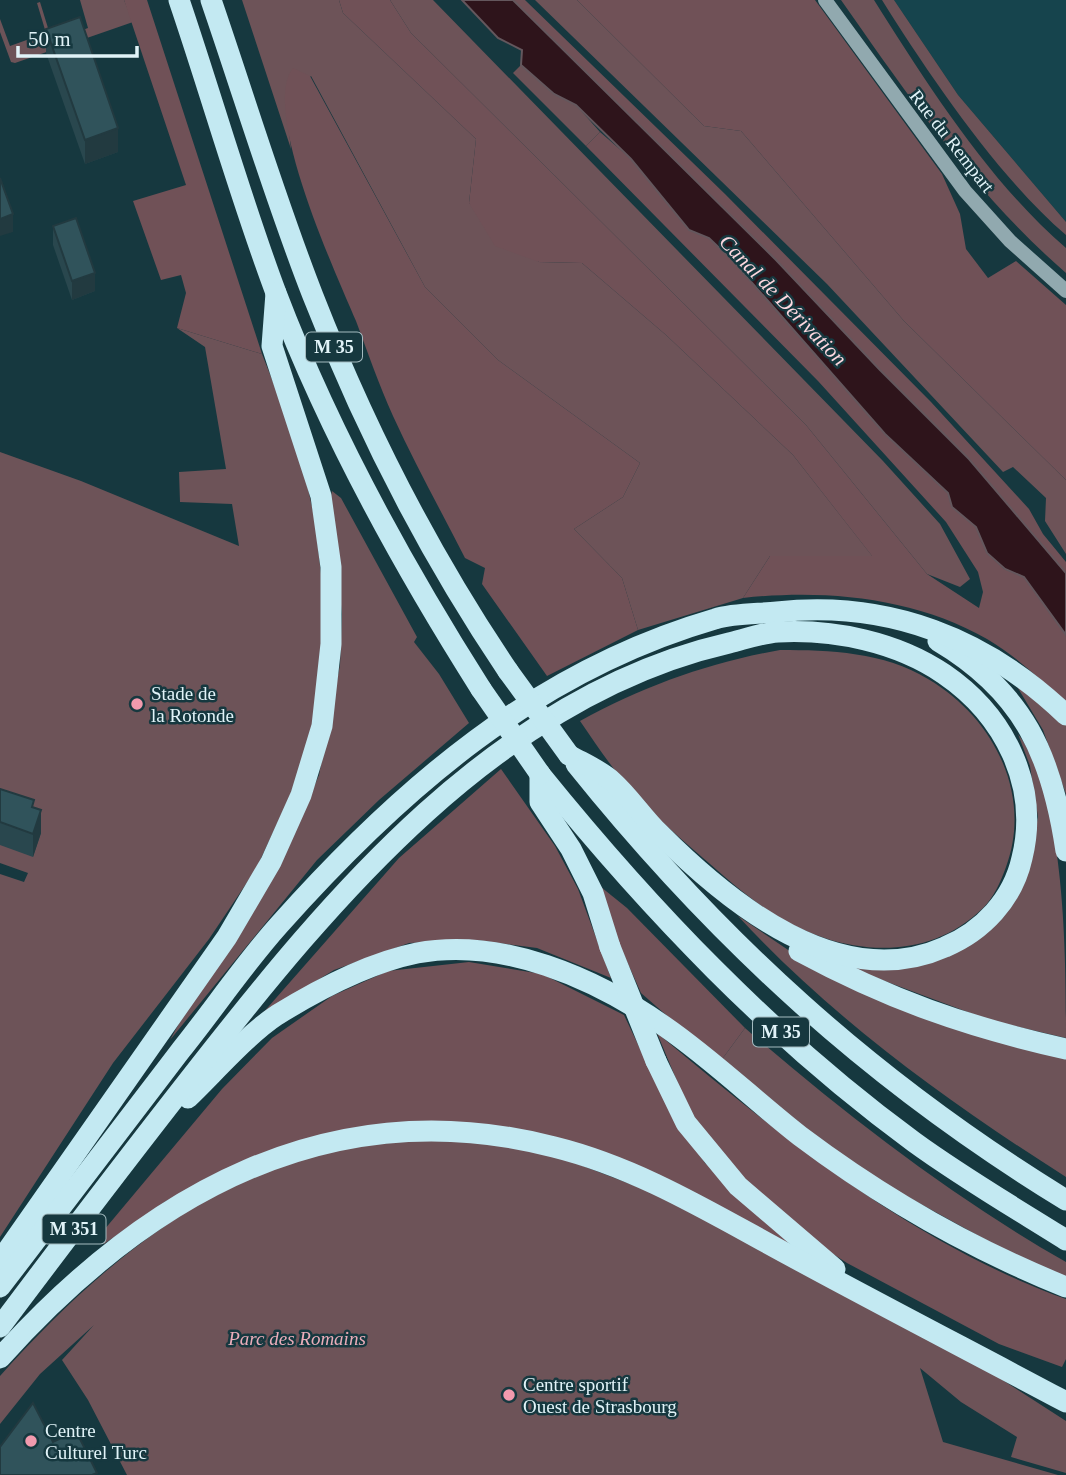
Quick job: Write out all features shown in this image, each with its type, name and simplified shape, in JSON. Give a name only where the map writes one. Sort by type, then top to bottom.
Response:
[{"type":"highway","name":"M 35","points":[[179,0],[276,293],[354,469],[400,557],[481,688],[540,774],[610,860],[715,971],[804,1052],[915,1143],[1066,1240]]},
{"type":"highway","name":"M 35","points":[[211,0],[313,295],[362,411],[421,531],[457,595],[508,671],[569,755],[634,837],[736,944],[828,1030],[936,1115],[1066,1200]]},
{"type":"highway","points":[[0,1261],[227,937],[271,862],[301,795],[322,726],[331,644],[331,567],[321,496],[272,346],[276,293]]},
{"type":"highway","points":[[0,1287],[277,927],[370,828],[489,729],[520,707],[587,668],[718,618],[818,607],[885,617],[942,632],[991,655],[1044,694],[1066,715]]},
{"type":"highway","points":[[911,624],[970,661],[993,679],[1017,709],[1045,761],[1066,851]]},
{"type":"highway","points":[[140,1142],[247,1006],[388,849],[446,794],[536,728],[646,668],[709,648],[776,632],[843,635],[886,646],[935,668],[957,683],[995,723],[1017,765],[1027,808],[1027,828],[1021,864],[1013,885],[1000,905],[969,935],[918,956],[860,958],[811,944],[775,927]]},
{"type":"highway","points":[[569,755],[610,779],[659,833],[695,867],[775,927],[797,950],[854,981],[915,1007],[984,1029],[1066,1049]]},
{"type":"highway","points":[[540,774],[540,802],[571,849],[593,893],[610,947],[656,1061],[686,1123],[738,1186],[791,1234],[877,1302]]},
{"type":"highway","points":[[140,1142],[275,1017],[297,1004],[351,974],[417,953],[480,950],[547,966],[611,993],[665,1027],[801,1136],[869,1185],[974,1245],[1066,1287]]},
{"type":"highway","points":[[0,1358],[112,1250],[216,1183],[281,1154],[343,1139],[390,1132],[456,1132],[503,1137],[591,1158],[693,1200],[1066,1402]]},
{"type":"highway","name":"M 351","points":[[0,1327],[140,1142]]},
{"type":"highway","points":[[1006,1370],[1066,1413]]},
{"type":"street","name":"Rue du Rempart","points":[[825,0],[965,191],[1010,241],[1066,291]]},
{"type":"shaded area","points":[[124,0],[147,0],[262,354],[177,328],[186,293],[181,275],[161,280],[133,201],[186,185]]},
{"type":"shaded area","points":[[339,0],[390,0],[411,33],[806,425],[927,574],[979,608],[983,592],[978,572],[946,522],[818,381],[586,146],[600,132],[631,159],[689,230],[709,238],[732,260],[885,434],[948,493],[952,507],[976,527],[987,553],[1004,569],[1024,577],[1066,635],[1066,703],[998,646],[959,625],[929,614],[899,605],[837,596],[774,595],[743,598],[770,556],[872,556],[793,455],[666,335],[582,263],[539,262],[495,246],[469,203],[476,139],[343,13]]},
{"type":"shaded area","points":[[513,0],[525,0],[725,194],[931,402],[1029,509],[1043,534],[1066,562],[1066,573],[969,459],[776,260]]},
{"type":"shaded area","points":[[577,0],[815,0],[942,174],[960,214],[966,249],[988,278],[1016,261],[1066,305],[1066,480],[904,321],[741,131],[704,126]]},
{"type":"shaded area","points":[[894,0],[1066,0],[1066,222],[958,95]]},
{"type":"shaded area","points":[[293,68],[310,76],[425,287],[498,360],[640,463],[623,497],[574,529],[622,578],[638,630],[547,676],[482,584],[485,568],[465,558],[393,416],[305,193],[293,155],[286,119],[285,89]]},
{"type":"shaded area","points":[[501,769],[555,846],[578,889],[611,978],[537,948],[476,940],[409,943],[334,970],[262,1014],[399,858]]},
{"type":"shaded area","points":[[601,887],[627,908],[745,1028],[720,1062],[641,993],[608,919]]},
{"type":"shaded area","points":[[469,962],[542,974],[624,1015],[663,1097],[705,1163],[738,1186],[788,1242],[786,1245],[684,1188],[415,1123],[358,1128],[293,1144],[166,1201],[104,1244],[99,1236],[222,1089],[272,1038],[332,996],[388,971]]},
{"type":"shaded area","points":[[657,1033],[800,1148],[901,1218],[1009,1276],[1066,1299],[1066,1359],[1062,1367],[999,1344],[847,1263],[796,1230],[741,1178],[691,1115]]},
{"type":"green space","points":[[80,0],[124,0],[133,22],[15,63],[11,62],[0,32],[0,19],[10,46],[46,33],[37,3],[40,2],[52,41],[88,28]]},
{"type":"green space","points":[[242,0],[339,0],[343,13],[476,139],[469,203],[539,262],[582,263],[666,335],[793,455],[873,557],[770,556],[743,598],[638,630],[622,578],[574,529],[623,497],[640,463],[498,360],[425,287],[311,76],[285,98],[291,149]]},
{"type":"green space","points":[[390,0],[433,0],[883,461],[940,524],[970,579],[960,587],[927,574],[806,425],[411,33]]},
{"type":"green space","points":[[535,0],[577,0],[704,126],[741,131],[904,321],[1066,480],[1066,554],[1045,521],[1046,498],[1013,467],[1003,472],[827,284]]},
{"type":"green space","points":[[841,0],[874,0],[961,131],[1011,194],[1066,248],[1066,273],[1033,243],[973,178],[918,108]]},
{"type":"green space","points":[[882,0],[894,0],[958,95],[1066,222],[1066,235],[1041,212],[991,155],[943,92]]},
{"type":"green space","points":[[521,65],[554,94],[576,105],[600,132],[586,146],[513,73]]},
{"type":"green space","points":[[177,328],[262,354],[299,448],[315,520],[322,583],[324,653],[313,735],[289,798],[256,869],[209,939],[113,1063],[0,1237],[0,874],[24,882],[28,873],[0,863],[0,452],[81,481],[239,546],[232,504],[180,502],[179,472],[226,469],[205,347]]},
{"type":"green space","points":[[332,491],[341,498],[417,637],[414,642],[439,674],[469,723],[379,800],[317,860],[170,1040],[205,975],[280,866],[319,775],[340,665],[342,614],[330,500]]},
{"type":"green space","points":[[780,650],[856,654],[911,670],[951,695],[971,714],[988,736],[1002,760],[1010,785],[1014,812],[1013,840],[1006,867],[994,894],[983,908],[959,927],[933,939],[906,946],[878,948],[849,945],[794,926],[744,892],[692,849],[639,799],[580,721],[677,677]]},
{"type":"green space","points":[[1015,683],[1066,725],[1066,794],[1043,730]]},
{"type":"green space","points":[[1018,734],[1034,762],[1046,797],[1054,837],[1063,923],[1066,1038],[989,1020],[850,968],[953,952],[1028,868],[1038,817],[1030,766]]},
{"type":"green space","points":[[738,916],[800,958],[1066,1059],[1066,1177],[978,1119],[893,1057],[813,990]]},
{"type":"green space","points":[[745,1028],[821,1092],[900,1153],[981,1210],[1066,1262],[1066,1281],[1046,1273],[859,1170],[720,1062]]},
{"type":"green space","name":"Parc des Romains","points":[[418,1140],[481,1143],[549,1153],[664,1197],[976,1363],[1066,1421],[1066,1473],[1011,1457],[1017,1437],[961,1402],[920,1368],[943,1442],[1058,1475],[127,1475],[88,1400],[62,1360],[94,1325],[40,1374],[0,1424],[0,1376],[62,1311],[96,1280],[130,1251],[167,1225],[205,1201],[288,1163],[369,1145]]},
{"type":"water","name":"Canal de Dérivation","points":[[462,0],[513,0],[776,260],[969,459],[1066,573],[1066,635],[1024,577],[1005,569],[987,553],[976,527],[952,507],[948,493],[885,434],[732,260],[709,238],[689,230],[631,159],[576,105],[554,94],[521,65],[522,50],[498,38]]},
{"type":"building","points":[[80,17],[118,128],[85,140],[46,29]]},
{"type":"building","points":[[0,178],[13,214],[0,219]]},
{"type":"building","points":[[76,218],[95,273],[72,281],[53,226]]},
{"type":"building","points":[[0,789],[34,800],[32,807],[41,810],[33,834],[0,822]]},
{"type":"building","points":[[33,1403],[53,1442],[76,1431],[97,1473],[0,1475],[0,1447]]},
{"type":"place","name":"Stade de la Rotonde","points":[[137,704]]},
{"type":"place","name":"Centre sportif Ouest de Strasbourg","points":[[509,1395]]},
{"type":"place","name":"Centre Culturel Turc","points":[[31,1441]]}]
